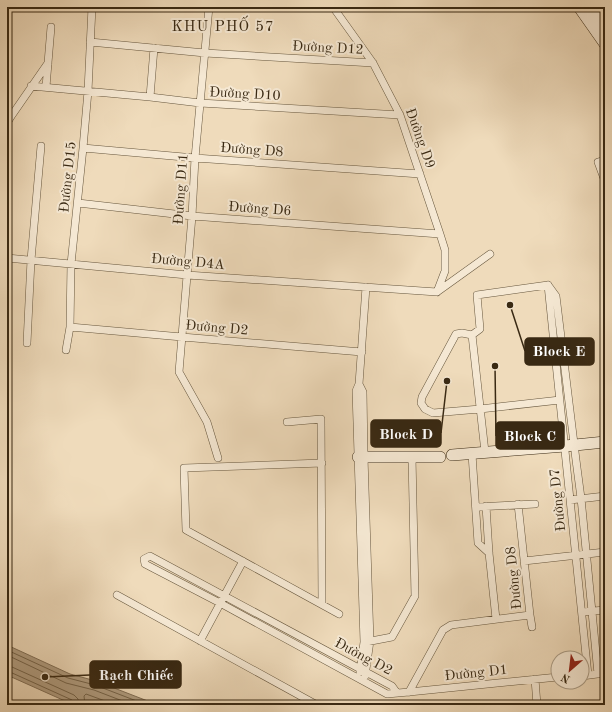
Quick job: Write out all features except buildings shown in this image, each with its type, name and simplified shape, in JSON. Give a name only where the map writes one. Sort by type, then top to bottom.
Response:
[{"type":"street","name":"Đường D15","points":[[66,350],[70,327],[72,264],[84,148],[92,7]]},
{"type":"street","name":"Đường D11","points":[[209,7],[195,158],[180,372],[207,422],[218,458]]},
{"type":"street","name":"Đường D9","points":[[333,7],[373,63],[400,116],[445,250],[445,271],[437,292]]},
{"type":"street","points":[[579,7],[605,44]]},
{"type":"street","points":[[591,7],[605,26]]},
{"type":"street","points":[[46,87],[51,26]]},
{"type":"street","name":"Đường D12","points":[[90,42],[205,53],[373,63]]},
{"type":"street","points":[[150,97],[154,48]]},
{"type":"street","points":[[7,123],[48,63]]},
{"type":"street","name":"Đường D10","points":[[31,86],[88,90],[200,103],[400,116]]},
{"type":"street","points":[[27,343],[31,260],[41,146]]},
{"type":"street","name":"Đường D8","points":[[84,148],[195,158],[420,174]]},
{"type":"street","points":[[605,160],[598,162],[605,182]]},
{"type":"street","name":"Đường D6","points":[[78,202],[192,216],[440,234]]},
{"type":"street","points":[[437,292],[490,254]]},
{"type":"street","name":"Đường D4A","points":[[7,258],[187,274],[437,292]]},
{"type":"street","points":[[548,285],[477,295],[480,329],[472,335],[462,333],[456,334],[420,403],[425,409],[433,413],[560,400]]},
{"type":"street","name":"Đường D7","points":[[548,285],[560,400],[581,498],[592,611],[602,674]]},
{"type":"street","name":"Đường D7","points":[[548,285],[556,296],[569,446],[570,500],[582,612],[584,650]]},
{"type":"street","points":[[362,680],[367,642],[361,457],[356,391],[359,384],[366,288]]},
{"type":"street","name":"Đường D2","points":[[70,327],[362,352]]},
{"type":"street","points":[[472,335],[486,452]]},
{"type":"street","points":[[287,422],[322,420],[322,604]]},
{"type":"street","points":[[452,455],[605,442]]},
{"type":"street","name":"Đường D8","points":[[472,454],[478,543],[489,553]]},
{"type":"street","points":[[361,457],[440,457]]},
{"type":"street","points":[[367,642],[392,637],[415,596],[412,457]]},
{"type":"street","points":[[322,463],[184,468],[186,530],[340,614]]},
{"type":"street","points":[[570,500],[605,496]]},
{"type":"street","name":"Đường D8","points":[[409,692],[446,627],[451,625],[530,615],[518,504]]},
{"type":"street","points":[[476,507],[535,504]]},
{"type":"street","name":"Đường D8","points":[[486,506],[496,619]]},
{"type":"street","points":[[524,562],[587,553],[605,552]]},
{"type":"street","name":"Đường D2","points":[[150,556],[224,596],[392,686],[397,693],[387,694],[145,564],[144,558],[150,556]]},
{"type":"street","points":[[200,641],[243,561]]},
{"type":"street","points":[[117,595],[317,705]]},
{"type":"street","points":[[582,612],[605,610]]},
{"type":"street","points":[[530,615],[532,627]]},
{"type":"street","points":[[590,675],[602,674]]},
{"type":"street","name":"Đường D1","points":[[397,693],[550,678]]},
{"type":"street","points":[[535,679],[537,705]]},
{"type":"water","points":[[7,645],[70,674],[96,681],[158,705],[74,705],[7,675]]},
{"type":"place","name":"Block E","points":[[510,305]]},
{"type":"place","name":"Block C","points":[[495,366]]},
{"type":"place","name":"Block D","points":[[447,381]]},
{"type":"place","name":"Rạch Chiếc","points":[[45,677]]},
{"type":"district","name":"KHU PHỐ 57","points":[[223,26]]}]
